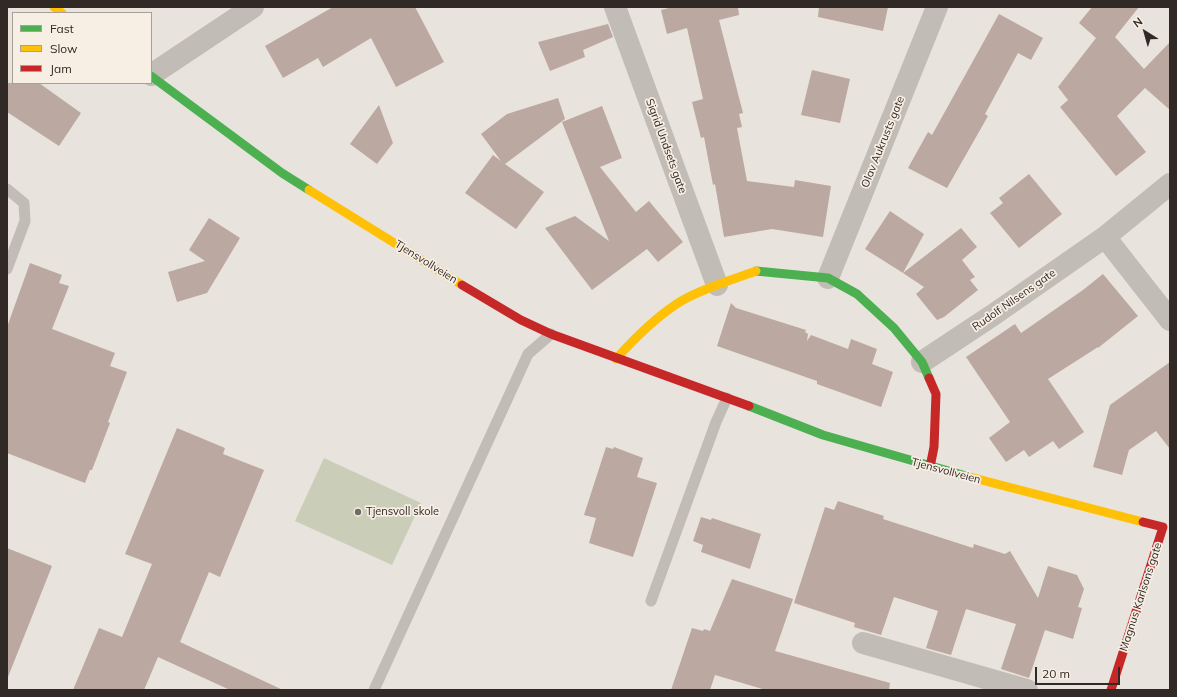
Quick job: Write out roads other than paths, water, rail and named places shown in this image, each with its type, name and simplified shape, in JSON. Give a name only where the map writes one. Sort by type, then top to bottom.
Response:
[{"type":"street","points":[[152,74],[253,7]]},
{"type":"street","name":"Sigrid Undsets gate","points":[[615,7],[717,285]]},
{"type":"street","name":"Olav Aukrusts gate","points":[[828,278],[937,7]]},
{"type":"street","name":"Tjensvollveien","points":[[152,76],[282,173],[521,320],[552,334],[823,435],[930,467],[1166,527]]},
{"type":"street","name":"Rudolf Nilsens gate","points":[[922,362],[993,315],[1105,237],[1170,184]]},
{"type":"street","points":[[1105,237],[1170,320]]},
{"type":"street","points":[[616,358],[675,304],[717,285],[758,270],[828,278],[857,294],[894,328],[922,362],[936,394],[934,447],[930,467]]},
{"type":"street","name":"Magnus Karlsons gate","points":[[1112,690],[1166,527]]},
{"type":"street","points":[[863,643],[1027,690]]},
{"type":"lane","points":[[7,190],[24,203],[25,221],[7,269]]},
{"type":"lane","points":[[374,690],[528,354],[552,334]]},
{"type":"lane","points":[[651,601],[716,422],[727,398]]},
{"type":"place","name":"Tjensvoll skole","points":[[358,512]]}]
